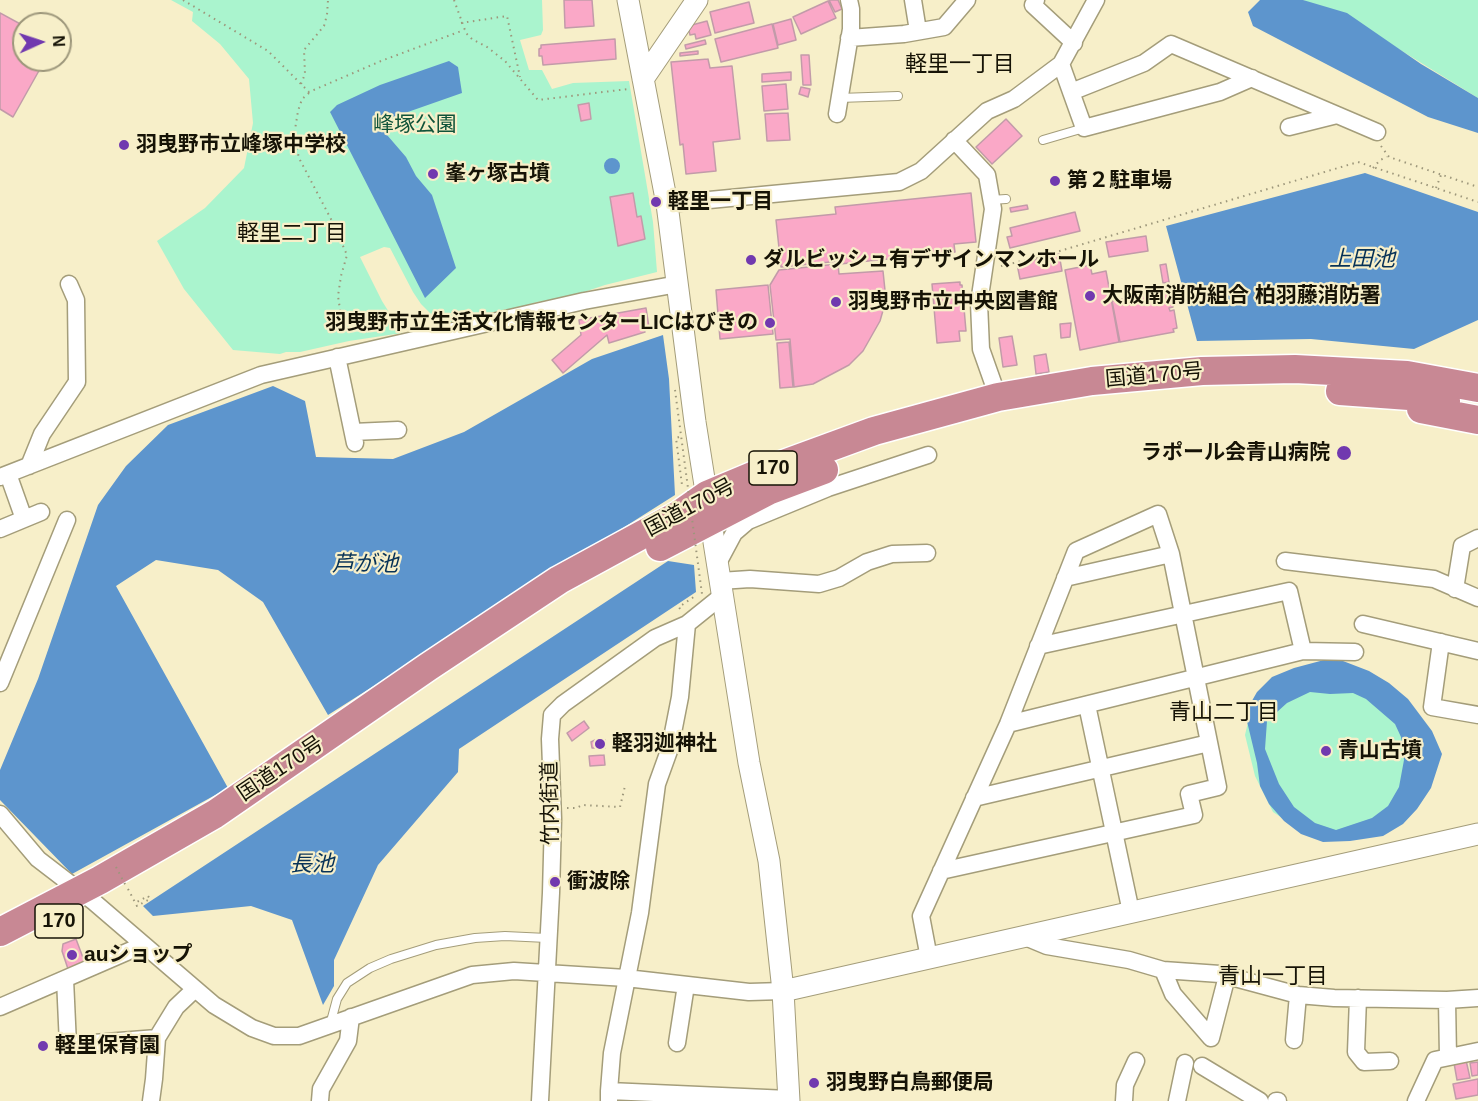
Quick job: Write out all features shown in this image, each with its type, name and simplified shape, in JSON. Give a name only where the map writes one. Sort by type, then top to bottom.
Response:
[{"type":"highway","name":"国道170号","points":[[0,952],[171,850],[214,814],[559,580],[700,501],[762,472],[874,431],[998,397],[1092,381],[1202,371],[1295,369],[1407,375],[1478,388]]},
{"type":"highway","points":[[1407,375],[1439,370],[1478,373]]},
{"type":"highway","name":"国道170号","points":[[700,501],[768,491],[881,449],[986,420],[1094,399],[1202,389],[1294,388],[1423,397],[1478,406]]},
{"type":"highway","points":[[1378,393],[1423,409],[1478,420]]},
{"type":"highway","name":"国道170号","points":[[0,932],[110,888]]},
{"type":"street","points":[[628,0],[638,84],[667,204],[695,422],[700,501],[710,581],[769,861],[783,991],[789,1100],[609,1096],[612,1053],[640,913],[657,784],[670,748],[680,697],[684,616]]},
{"type":"street","points":[[638,84],[697,0]]},
{"type":"street","points":[[837,106],[849,38],[851,9],[849,0]]},
{"type":"street","points":[[913,0],[918,31]]},
{"type":"street","points":[[849,38],[944,27],[967,0]]},
{"type":"street","points":[[1035,0],[1033,5],[1074,43]]},
{"type":"street","points":[[667,204],[899,182],[921,171],[987,111],[1014,99],[1061,64],[1096,0]]},
{"type":"street","points":[[1071,92],[1144,63],[1171,44],[1377,132]]},
{"type":"street","points":[[1061,64],[1084,128],[1220,92],[1252,78]]},
{"type":"street","points":[[1290,127],[1337,115]]},
{"type":"street","points":[[954,140],[987,175],[999,200],[993,209],[979,303],[981,349],[998,397]]},
{"type":"street","points":[[29,466],[42,434],[77,382],[76,300],[69,284]]},
{"type":"street","points":[[24,519],[4,476],[261,375],[584,302],[678,284]]},
{"type":"street","points":[[337,357],[354,438],[398,430]]},
{"type":"street","points":[[710,581],[734,533],[748,521],[828,488],[928,455]]},
{"type":"street","points":[[0,529],[40,512]]},
{"type":"street","points":[[929,958],[921,916],[1008,724],[1076,551],[1158,514],[1171,554],[1218,787],[1189,794],[1194,815],[941,872]]},
{"type":"street","points":[[0,682],[68,520]]},
{"type":"street","points":[[1455,589],[1462,546],[1478,538]]},
{"type":"street","points":[[710,581],[750,579],[819,584],[839,578],[867,562],[892,554],[927,554]]},
{"type":"street","points":[[1065,578],[1171,554]]},
{"type":"street","points":[[1285,561],[1434,579],[1478,598]]},
{"type":"street","name":"竹内街道","points":[[540,1101],[551,893],[550,739],[552,715],[684,616],[710,581]]},
{"type":"street","points":[[1038,646],[1288,591],[1303,651]]},
{"type":"street","points":[[1363,624],[1478,651]]},
{"type":"street","points":[[1441,642],[1431,707],[1478,715]]},
{"type":"street","points":[[1008,724],[1303,651],[1355,652]]},
{"type":"street","points":[[1087,705],[1131,912]]},
{"type":"street","points":[[974,798],[1209,743]]},
{"type":"street","points":[[0,814],[38,859],[110,888],[143,945],[214,1005],[252,1028],[274,1036],[299,1036],[472,975],[514,971],[626,978],[749,992],[783,991],[1478,834]]},
{"type":"street","points":[[1023,936],[1047,945],[1129,960],[1163,970],[1227,976],[1298,995],[1447,1000],[1478,998]]},
{"type":"street","points":[[0,1007],[143,945]]},
{"type":"street","points":[[1163,970],[1173,994],[1211,1038],[1227,976]]},
{"type":"street","points":[[66,979],[68,1045],[157,1038]]},
{"type":"street","points":[[677,1042],[686,985]]},
{"type":"street","points":[[151,1101],[157,1038],[176,1007],[195,989]]},
{"type":"street","points":[[1294,1040],[1298,995]]},
{"type":"street","points":[[1358,998],[1356,1052],[1364,1062],[1390,1060]]},
{"type":"street","points":[[1447,1000],[1448,1057]]},
{"type":"street","points":[[320,1101],[321,1089],[348,1041],[351,1017]]},
{"type":"street","points":[[1416,1101],[1435,1060],[1478,1051]]},
{"type":"street","points":[[1124,1101],[1125,1085],[1136,1061]]},
{"type":"street","points":[[1176,1101],[1193,1065],[1260,1101]]},
{"type":"lane","points":[[837,106],[898,96]]},
{"type":"lane","points":[[1043,140],[1084,128]]},
{"type":"lane","points":[[330,1024],[337,999],[347,983],[370,968],[391,959],[436,945],[475,938],[506,936],[547,938]]},
{"type":"path","points":[[183,0],[268,51],[309,92]]},
{"type":"path","points":[[301,84],[305,74],[304,50],[324,26],[328,0]]},
{"type":"path","points":[[453,0],[464,30],[472,39],[488,47],[504,61],[538,100],[638,84]]},
{"type":"path","points":[[461,23],[507,16],[521,79]]},
{"type":"path","points":[[340,316],[338,296],[340,276],[347,255],[295,145],[294,136],[302,99],[309,92],[381,61],[464,30]]},
{"type":"path","points":[[1377,132],[1383,150],[1389,157],[1478,187]]},
{"type":"path","points":[[1373,168],[1380,160],[1389,157]]},
{"type":"path","points":[[984,270],[1043,256],[1358,162],[1478,202]]},
{"type":"path","points":[[1436,188],[1441,175]]},
{"type":"path","points":[[675,390],[687,492],[710,581]]},
{"type":"path","points":[[676,438],[700,501]]},
{"type":"path","points":[[693,555],[710,581]]},
{"type":"path","points":[[684,616],[679,607],[710,581]]},
{"type":"path","points":[[552,812],[582,805],[620,807],[625,786]]},
{"type":"path","points":[[110,888],[148,896],[150,899],[137,906],[110,888]]},
{"type":"green space","name":"峰塚公園","points":[[171,0],[542,0],[543,30],[541,35],[520,40],[529,70],[542,70],[552,89],[573,83],[629,81],[653,222],[657,272],[572,296],[537,302],[492,316],[434,325],[429,312],[413,292],[390,248],[384,247],[360,257],[382,301],[402,333],[349,341],[300,352],[280,354],[233,350],[184,289],[157,241],[205,208],[244,168],[253,123],[249,79],[220,44],[192,21],[193,12]]},
{"type":"green space","points":[[1303,0],[1478,0],[1478,98],[1389,43]]},
{"type":"green space","points":[[1281,690],[1370,691],[1408,740],[1401,804],[1374,824],[1340,831],[1303,832],[1273,812],[1255,776],[1245,735],[1251,709]]},
{"type":"water","points":[[1260,0],[1303,0],[1347,13],[1421,64],[1478,98],[1478,133],[1428,117],[1253,26],[1248,12]]},
{"type":"water","points":[[449,61],[458,67],[462,93],[385,120],[381,128],[406,157],[416,176],[432,195],[456,268],[425,298],[330,112],[337,105],[380,85]]},
{"type":"water","points":[[609,158],[615,158],[620,166],[618,172],[609,174],[604,169],[604,163]]},
{"type":"water","name":"上田池","points":[[1365,173],[1478,212],[1478,320],[1414,349],[1311,339],[1197,341],[1166,226]]},
{"type":"water","name":"芦が池","points":[[663,335],[669,379],[675,495],[328,715],[263,602],[218,570],[156,560],[116,586],[228,788],[72,874],[0,800],[0,770],[38,679],[98,505],[126,466],[168,425],[273,386],[305,401],[316,457],[393,459],[464,432],[592,359]]},
{"type":"water","name":"長池","points":[[668,561],[694,565],[696,592],[459,749],[458,772],[378,865],[334,960],[334,986],[323,1005],[292,920],[251,906],[153,916],[143,906]]},
{"type":"water","points":[[1324,660],[1343,661],[1369,671],[1389,683],[1408,699],[1432,731],[1442,754],[1431,788],[1417,809],[1403,824],[1383,836],[1323,842],[1301,834],[1284,821],[1269,804],[1260,786],[1245,713],[1257,692],[1272,677]],"holes":[[[1310,692],[1353,693],[1366,699],[1395,724],[1401,737],[1404,760],[1399,787],[1388,806],[1372,818],[1336,830],[1315,823],[1294,807],[1279,784],[1265,749],[1267,721],[1287,703]]]},
{"type":"building","points":[[564,0],[592,0],[594,26],[565,28]]},
{"type":"building","points":[[829,0],[838,0],[842,9],[835,12]]},
{"type":"building","points":[[828,1],[836,18],[801,34],[793,17]]},
{"type":"building","points":[[749,2],[754,23],[715,33],[710,12]]},
{"type":"building","points":[[0,13],[12,20],[12,72],[38,72],[13,117],[0,109]]},
{"type":"building","points":[[791,19],[796,40],[778,45],[773,24]]},
{"type":"building","points":[[707,21],[711,35],[696,39],[695,34],[690,35],[688,26]]},
{"type":"building","points":[[772,24],[778,48],[721,62],[715,39]]},
{"type":"building","points":[[615,39],[616,59],[543,65],[542,56],[539,56],[541,45]]},
{"type":"building","points":[[705,40],[706,44],[686,49],[685,45]]},
{"type":"building","points":[[698,51],[698,54],[680,56],[680,53]]},
{"type":"building","points":[[801,55],[809,55],[811,85],[803,85]]},
{"type":"building","points":[[708,59],[710,68],[732,66],[740,139],[713,142],[716,171],[686,174],[683,144],[680,145],[671,62]]},
{"type":"building","points":[[791,72],[791,80],[762,82],[762,74]]},
{"type":"building","points":[[786,84],[788,109],[764,111],[762,86]]},
{"type":"building","points":[[801,87],[810,89],[808,97],[799,94]]},
{"type":"building","points":[[589,103],[591,119],[581,121],[578,105]]},
{"type":"building","points":[[788,113],[790,140],[767,141],[765,114]]},
{"type":"building","points":[[1006,119],[1022,136],[992,164],[976,147]]},
{"type":"building","points":[[633,193],[637,217],[641,216],[645,239],[618,246],[610,197]]},
{"type":"building","points":[[971,193],[976,242],[954,244],[955,252],[840,264],[840,261],[781,267],[776,220],[836,214],[835,207]]},
{"type":"building","points":[[1027,205],[1028,209],[1011,212],[1010,208]]},
{"type":"building","points":[[1075,212],[1080,231],[1010,248],[1007,237],[1012,236],[1010,228]]},
{"type":"building","points":[[1146,236],[1148,251],[1109,257],[1106,242]]},
{"type":"building","points":[[1059,254],[1062,271],[1020,279],[1017,264]]},
{"type":"building","points":[[838,264],[839,274],[883,271],[886,300],[880,321],[863,351],[849,365],[813,384],[794,387],[790,339],[776,340],[770,285],[779,270]]},
{"type":"building","points":[[1166,264],[1169,282],[1163,283],[1160,265]]},
{"type":"building","points":[[1090,265],[1092,274],[1106,271],[1119,342],[1080,350],[1065,270]]},
{"type":"building","points":[[960,282],[966,331],[959,331],[960,341],[937,343],[932,284]]},
{"type":"building","name":"羽曳野市立生活文化情報センターLICはびきの","points":[[768,285],[773,334],[720,339],[716,290]]},
{"type":"building","points":[[1170,290],[1173,307],[1169,308],[1170,311],[1174,310],[1177,328],[1173,329],[1174,332],[1120,342],[1112,301]]},
{"type":"building","points":[[646,308],[649,327],[644,328],[645,332],[609,343],[607,335],[563,373],[552,360],[581,335],[579,320]]},
{"type":"building","points":[[1071,323],[1070,337],[1061,338],[1060,324]]},
{"type":"building","points":[[1012,336],[1017,365],[1003,367],[999,338]]},
{"type":"building","points":[[789,342],[793,387],[780,388],[777,343]]},
{"type":"building","points":[[1046,354],[1049,372],[1036,374],[1034,356]]},
{"type":"building","points":[[584,721],[589,728],[572,741],[567,733]]},
{"type":"building","points":[[605,740],[605,748],[592,748],[591,742]]},
{"type":"building","points":[[604,755],[605,765],[590,766],[589,756]]},
{"type":"building","points":[[76,939],[85,963],[68,969],[62,951],[63,944]]},
{"type":"building","points":[[1466,1060],[1470,1078],[1457,1080],[1454,1063]]},
{"type":"building","points":[[1478,1062],[1478,1075],[1472,1076],[1470,1063]]},
{"type":"building","points":[[1478,1079],[1478,1095],[1456,1099],[1453,1084]]},
{"type":"place","name":"羽曳野市立峰塚中学校","points":[[124,145]]},
{"type":"place","name":"峯ヶ塚古墳","points":[[433,174]]},
{"type":"place","name":"第２駐車場","points":[[1055,181]]},
{"type":"place","name":"軽里一丁目","points":[[656,202]]},
{"type":"place","name":"ダルビッシュ有デザインマンホール","points":[[751,260]]},
{"type":"place","name":"大阪南消防組合 柏羽藤消防署","points":[[1090,296]]},
{"type":"place","name":"羽曳野市立中央図書館","points":[[836,302]]},
{"type":"place","name":"羽曳野市立生活文化情報センターLICはびきの","points":[[770,323]]},
{"type":"place","name":"ラポール会青山病院","points":[[1344,453]]},
{"type":"place","name":"軽羽迦神社","points":[[600,744]]},
{"type":"place","name":"青山古墳","points":[[1326,751]]},
{"type":"place","name":"衝波除","points":[[555,882]]},
{"type":"place","name":"auショップ","points":[[72,955]]},
{"type":"place","name":"軽里保育園","points":[[43,1046]]},
{"type":"place","name":"羽曳野白鳥郵便局","points":[[814,1083]]},
{"type":"district","name":"軽里一丁目","points":[[960,65]]},
{"type":"district","name":"軽里二丁目","points":[[292,234]]},
{"type":"district","name":"青山二丁目","points":[[1224,713]]},
{"type":"district","name":"青山一丁目","points":[[1273,977]]}]
